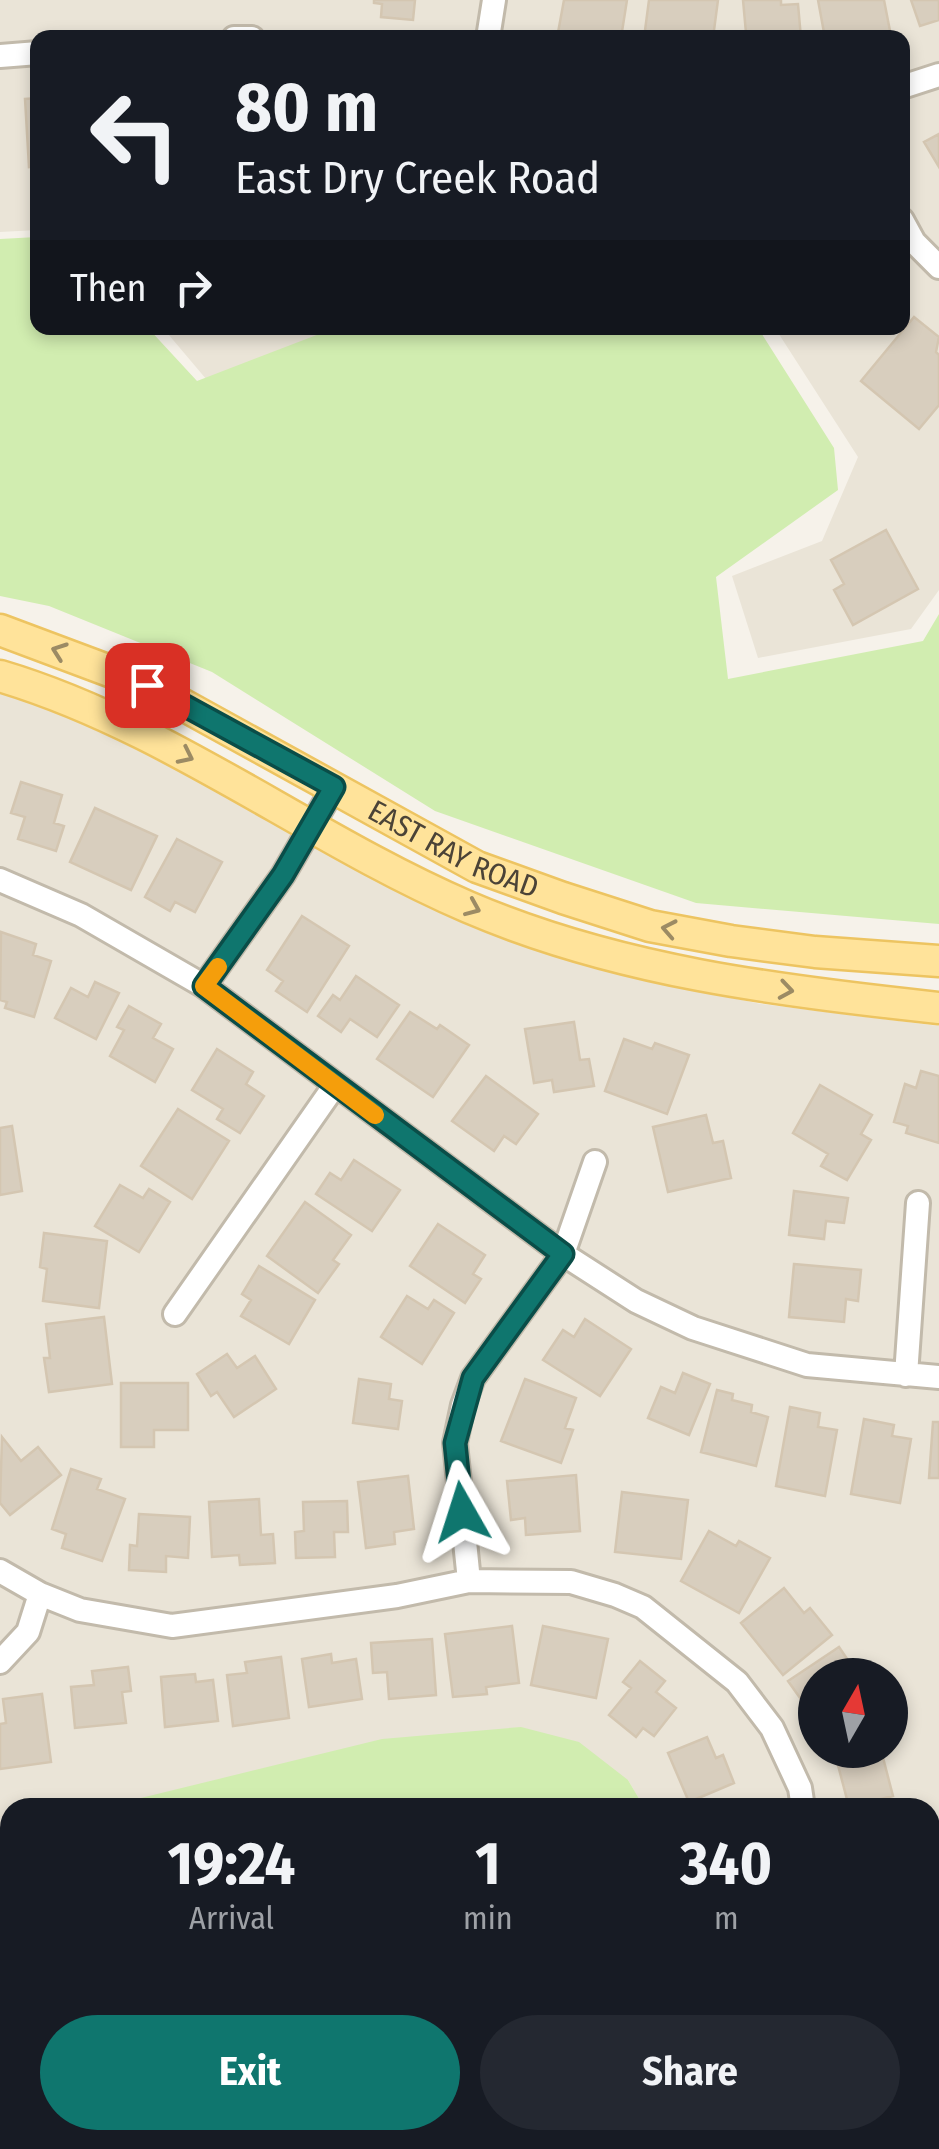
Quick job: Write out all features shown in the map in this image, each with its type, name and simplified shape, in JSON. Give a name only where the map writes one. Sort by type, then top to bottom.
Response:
[{"type":"main road","name":"EAST RAY ROAD","points":[[0,630],[147,685],[477,866],[650,926],[815,952],[939,961]]},
{"type":"main road","name":"EAST RAY ROAD","points":[[0,676],[130,728],[468,906],[557,940],[648,966],[697,975],[818,995],[939,1008]]},
{"type":"street","points":[[489,30],[494,0]]},
{"type":"street","points":[[0,56],[30,54]]},
{"type":"street","points":[[910,85],[939,76]]},
{"type":"street","points":[[910,235],[939,266]]},
{"type":"street","points":[[204,986],[283,875],[334,787]]},
{"type":"street","points":[[0,880],[82,915],[204,986],[563,1254],[636,1301],[693,1328],[807,1365],[939,1377]]},
{"type":"street","points":[[175,1314],[336,1085]]},
{"type":"street","points":[[469,1582],[455,1443],[464,1405],[473,1378],[563,1254],[595,1162]]},
{"type":"street","points":[[906,1376],[918,1203]]},
{"type":"street","points":[[0,1570],[40,1594],[80,1610],[172,1626],[397,1596],[469,1582],[571,1582],[643,1608],[737,1682],[772,1728],[802,1798]]},
{"type":"street","points":[[0,1662],[28,1632],[40,1594]]},
{"type":"shaded area","points":[[0,0],[939,0],[939,590],[911,629],[758,658],[732,576],[822,541],[858,457],[780,335],[910,335],[910,30],[30,30],[30,230],[0,232]]},
{"type":"shaded area","points":[[169,335],[323,335],[212,386]]},
{"type":"shaded area","points":[[0,692],[99,729],[210,785],[409,896],[472,925],[640,979],[761,1004],[939,1026],[939,1798],[639,1798],[628,1780],[236,1777],[144,1798],[0,1798]]},
{"type":"green space","points":[[30,237],[30,335],[154,335],[197,381],[317,335],[763,335],[834,448],[838,490],[716,577],[728,679],[923,641],[939,614],[939,924],[696,903],[435,811],[212,672],[49,606],[0,596],[0,239]]},
{"type":"green space","points":[[521,1727],[579,1742],[628,1780],[639,1798],[141,1798],[382,1739]]},
{"type":"building","points":[[374,0],[415,0],[413,20],[381,17],[382,4]]},
{"type":"building","points":[[564,0],[627,0],[622,30],[558,30]]},
{"type":"building","points":[[649,0],[718,0],[714,30],[645,30]]},
{"type":"building","points":[[743,0],[798,4],[800,30],[746,30]]},
{"type":"building","points":[[818,0],[884,0],[890,30],[824,30]]},
{"type":"building","points":[[911,0],[939,0],[939,20],[920,26]]},
{"type":"building","points":[[25,99],[30,99],[29,167]]},
{"type":"building","points":[[939,134],[939,167],[924,142]]},
{"type":"building","points":[[914,317],[939,337],[939,405],[919,429],[861,381],[899,335],[910,335]]},
{"type":"building","points":[[886,530],[918,589],[853,625],[834,590],[844,584],[831,560]]},
{"type":"building","points":[[21,782],[62,795],[54,823],[64,826],[56,851],[18,839],[25,817],[11,813]]},
{"type":"building","points":[[95,808],[157,836],[131,890],[70,862]]},
{"type":"building","points":[[177,839],[222,862],[195,912],[175,902],[170,911],[145,897]]},
{"type":"building","points":[[302,916],[349,946],[307,1012],[276,991],[283,981],[267,970]]},
{"type":"building","points":[[1,932],[36,944],[33,955],[51,961],[34,1017],[5,1008],[7,1002],[0,1000]]},
{"type":"building","points":[[356,976],[399,1005],[377,1037],[350,1019],[341,1032],[318,1016],[333,995],[340,1000]]},
{"type":"building","points":[[95,982],[119,993],[96,1039],[55,1018],[71,988],[88,997]]},
{"type":"building","points":[[129,1006],[161,1024],[153,1038],[173,1049],[155,1082],[110,1056],[124,1030],[117,1027]]},
{"type":"building","points":[[410,1012],[437,1029],[440,1025],[469,1045],[433,1097],[377,1059]]},
{"type":"building","points":[[574,1022],[580,1060],[589,1059],[594,1086],[554,1092],[552,1080],[534,1083],[525,1029]]},
{"type":"building","points":[[624,1039],[652,1049],[655,1043],[689,1055],[667,1114],[605,1091]]},
{"type":"building","points":[[217,1049],[253,1072],[246,1084],[264,1096],[240,1133],[217,1119],[223,1109],[192,1090]]},
{"type":"building","points":[[921,1071],[939,1076],[939,1143],[906,1133],[908,1126],[894,1122],[905,1084],[916,1088]]},
{"type":"building","points":[[486,1076],[538,1114],[516,1144],[504,1136],[494,1151],[452,1121]]},
{"type":"building","points":[[820,1085],[872,1115],[861,1134],[871,1140],[847,1180],[821,1166],[828,1154],[793,1133]]},
{"type":"building","points":[[178,1109],[229,1141],[192,1199],[141,1166]]},
{"type":"building","points":[[706,1115],[713,1143],[723,1141],[731,1178],[668,1192],[653,1127]]},
{"type":"building","points":[[12,1126],[22,1191],[0,1195],[0,1128]]},
{"type":"building","points":[[354,1160],[400,1190],[372,1231],[316,1194],[330,1173],[341,1180]]},
{"type":"building","points":[[120,1185],[143,1198],[149,1189],[170,1202],[139,1252],[95,1226]]},
{"type":"building","points":[[794,1191],[848,1198],[844,1223],[826,1221],[824,1239],[789,1235]]},
{"type":"building","points":[[305,1202],[351,1235],[333,1260],[339,1264],[318,1293],[267,1256]]},
{"type":"building","points":[[438,1224],[485,1255],[473,1274],[481,1279],[465,1303],[410,1266]]},
{"type":"building","points":[[44,1233],[107,1241],[99,1308],[43,1301],[47,1269],[40,1267]]},
{"type":"building","points":[[794,1264],[861,1270],[858,1301],[846,1299],[844,1322],[789,1317]]},
{"type":"building","points":[[259,1266],[315,1300],[289,1344],[241,1316],[251,1300],[242,1294]]},
{"type":"building","points":[[407,1296],[428,1309],[434,1300],[454,1313],[422,1364],[381,1337]]},
{"type":"building","points":[[104,1317],[112,1384],[49,1392],[44,1358],[50,1358],[46,1324]]},
{"type":"building","points":[[585,1319],[631,1349],[600,1396],[543,1360],[563,1330],[574,1337]]},
{"type":"building","points":[[227,1354],[237,1368],[255,1356],[276,1389],[234,1417],[217,1392],[211,1396],[197,1374]]},
{"type":"building","points":[[683,1373],[710,1384],[689,1435],[648,1418],[661,1387],[675,1393]]},
{"type":"building","points":[[359,1379],[391,1384],[389,1399],[402,1401],[398,1429],[353,1423]]},
{"type":"building","points":[[525,1379],[576,1398],[565,1428],[573,1430],[561,1463],[501,1441]]},
{"type":"building","points":[[121,1383],[188,1383],[188,1430],[154,1430],[154,1447],[121,1447]]},
{"type":"building","points":[[717,1390],[733,1394],[732,1400],[752,1405],[751,1412],[768,1417],[756,1466],[701,1452]]},
{"type":"building","points":[[790,1407],[820,1413],[818,1427],[837,1430],[825,1496],[776,1486]]},
{"type":"building","points":[[864,1419],[894,1425],[892,1436],[911,1439],[900,1503],[851,1494]]},
{"type":"building","points":[[933,1422],[939,1422],[939,1478],[929,1478]]},
{"type":"building","points":[[2,1437],[21,1461],[38,1447],[61,1475],[10,1515],[0,1503]]},
{"type":"building","points":[[71,1469],[101,1479],[97,1489],[125,1499],[102,1561],[62,1548],[66,1534],[52,1529]]},
{"type":"building","points":[[576,1475],[580,1531],[526,1535],[525,1518],[511,1520],[507,1481]]},
{"type":"building","points":[[408,1476],[414,1529],[394,1532],[395,1544],[366,1548],[358,1482]]},
{"type":"building","points":[[622,1492],[688,1500],[681,1559],[615,1552]]},
{"type":"building","points":[[259,1499],[261,1535],[273,1534],[275,1563],[240,1565],[239,1555],[212,1557],[209,1502]]},
{"type":"building","points":[[347,1501],[348,1532],[334,1532],[335,1557],[296,1558],[295,1532],[304,1531],[303,1502]]},
{"type":"building","points":[[139,1514],[190,1517],[188,1558],[166,1556],[166,1572],[129,1570],[130,1545],[137,1546]]},
{"type":"building","points":[[709,1531],[770,1558],[739,1613],[681,1581]]},
{"type":"building","points":[[784,1588],[804,1613],[810,1608],[832,1635],[804,1658],[798,1658],[798,1663],[783,1675],[741,1623]]},
{"type":"building","points":[[512,1626],[519,1683],[486,1687],[487,1694],[453,1697],[445,1634]]},
{"type":"building","points":[[543,1626],[608,1639],[596,1698],[531,1685]]},
{"type":"building","points":[[432,1639],[436,1695],[389,1699],[387,1672],[373,1673],[371,1643]]},
{"type":"building","points":[[839,1647],[846,1658],[822,1658]]},
{"type":"building","points":[[331,1654],[332,1663],[356,1659],[362,1699],[309,1707],[302,1659]]},
{"type":"building","points":[[281,1657],[289,1718],[233,1726],[227,1675],[247,1673],[245,1662]]},
{"type":"building","points":[[640,1661],[665,1681],[656,1692],[676,1708],[654,1736],[643,1728],[636,1737],[609,1715],[631,1688],[623,1682]]},
{"type":"building","points":[[128,1667],[131,1691],[122,1692],[126,1723],[75,1728],[71,1687],[94,1685],[92,1671]]},
{"type":"building","points":[[195,1674],[196,1682],[213,1680],[218,1721],[165,1727],[161,1677]]},
{"type":"building","points":[[798,1674],[798,1695],[788,1681]]},
{"type":"building","points":[[42,1694],[51,1762],[0,1769],[0,1724],[6,1723],[3,1699]]},
{"type":"building","points":[[707,1737],[716,1758],[723,1755],[734,1783],[698,1798],[687,1798],[668,1753]]},
{"type":"building","points":[[839,1768],[886,1768],[893,1796],[847,1798]]},
{"type":"slow traffic","points":[[218,967],[204,986],[375,1115]]},
{"type":"route","points":[[147,685],[334,787],[283,875],[204,986],[563,1254],[473,1378],[455,1443],[462,1512]]}]
